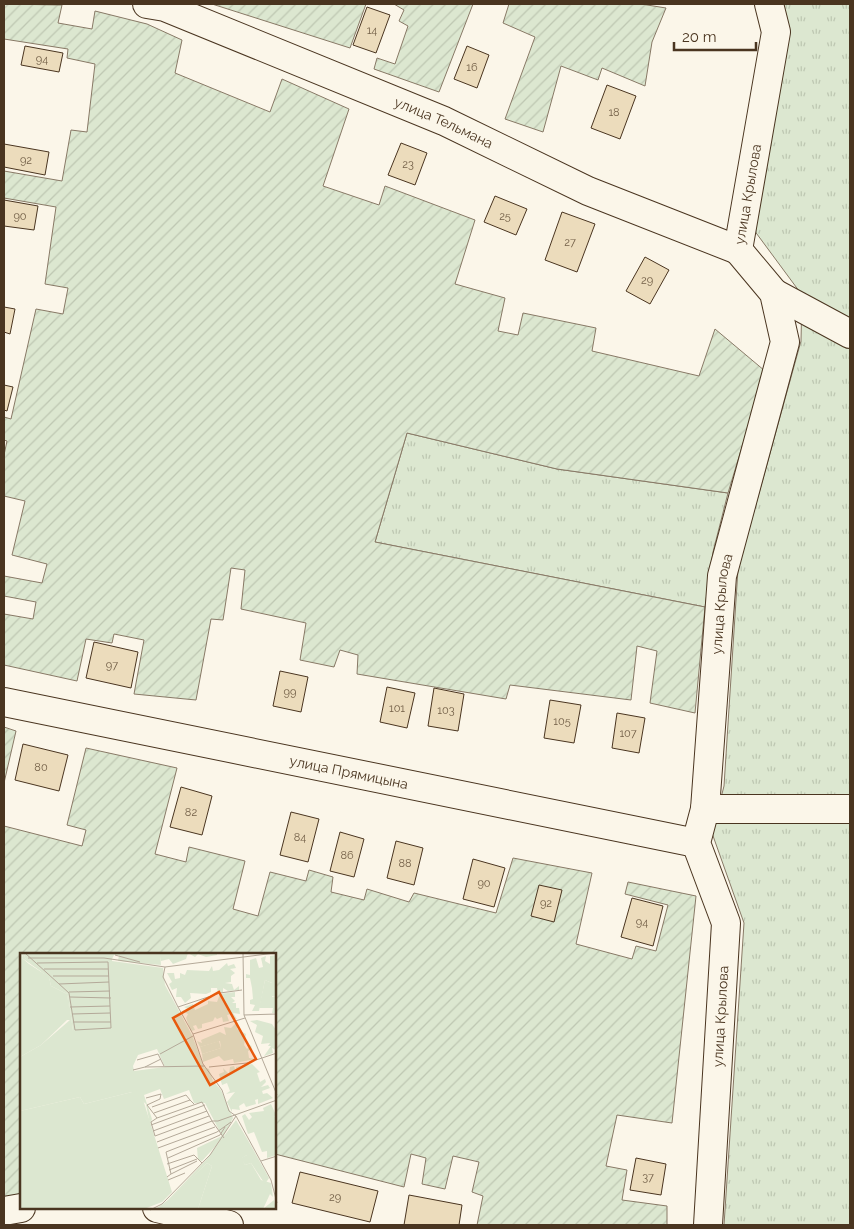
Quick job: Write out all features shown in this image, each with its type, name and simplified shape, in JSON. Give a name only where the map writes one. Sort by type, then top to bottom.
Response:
[{"type":"street","name":"улица Тельмана","points":[[147,4],[165,7],[444,121],[588,191],[738,250]]},
{"type":"street","name":"улица Крылова","points":[[708,1225],[726,923],[696,843],[705,809],[722,576],[785,342],[774,293],[738,250],[776,32],[769,4]]},
{"type":"street","points":[[774,293],[850,334]]},
{"type":"street","name":"улица Прямицына","points":[[4,702],[696,843]]},
{"type":"street","points":[[705,809],[850,810]]},
{"type":"street","points":[[4,1211],[20,1208]]},
{"type":"street","points":[[161,1209],[229,1225]]},
{"type":"green space","points":[[4,4],[62,5],[58,23],[92,29],[95,11],[147,24],[182,40],[175,73],[270,112],[282,79],[349,109],[323,186],[379,205],[385,186],[475,220],[455,284],[505,298],[498,331],[518,335],[523,313],[596,328],[592,351],[699,376],[715,329],[765,371],[728,493],[557,469],[407,433],[375,542],[705,607],[695,713],[650,703],[657,651],[637,646],[631,700],[510,685],[506,699],[357,674],[358,655],[340,650],[334,667],[300,660],[306,623],[241,609],[245,570],[231,568],[223,620],[211,619],[196,700],[134,694],[144,640],[114,634],[112,643],[86,639],[77,681],[4,665],[4,614],[33,619],[36,602],[4,596],[4,576],[42,583],[47,564],[12,555],[25,501],[4,496],[4,455],[7,441],[4,440],[4,417],[11,419],[36,309],[63,314],[68,288],[45,284],[56,207],[4,198],[4,171],[62,181],[71,130],[87,132],[95,64],[67,58],[68,49],[4,39]]},
{"type":"green space","points":[[212,4],[366,4],[350,48]]},
{"type":"green space","points":[[394,4],[473,4],[439,92],[374,69],[377,58],[395,64],[408,26],[399,21],[404,10]]},
{"type":"green space","points":[[509,4],[641,4],[666,8],[652,42],[645,86],[602,68],[598,80],[561,66],[543,132],[505,119],[535,37],[503,23]]},
{"type":"green space","points":[[781,4],[850,4],[850,1225],[724,1225],[744,923],[712,833],[724,786],[738,569],[801,341],[802,295],[751,226]]},
{"type":"green space","points":[[407,433],[557,469],[728,493],[713,552],[705,607],[375,542]]},
{"type":"green space","points":[[4,727],[16,731],[4,783]]},
{"type":"green space","points":[[86,748],[177,768],[155,854],[186,862],[189,847],[245,861],[233,909],[258,916],[270,872],[306,881],[309,870],[333,877],[331,892],[364,900],[367,889],[409,902],[414,893],[496,913],[513,858],[592,873],[576,944],[632,959],[636,946],[656,951],[668,905],[625,894],[628,882],[696,896],[672,1123],[617,1115],[606,1166],[627,1170],[622,1200],[667,1206],[667,1225],[477,1225],[483,1196],[472,1192],[479,1162],[453,1156],[445,1189],[422,1184],[426,1158],[411,1154],[404,1187],[276,1154],[276,953],[20,953],[20,1195],[4,1198],[4,826],[82,846],[86,830],[67,825]]},
{"type":"building","points":[[367,7],[390,15],[376,53],[353,45]]},
{"type":"building","points":[[25,46],[63,53],[59,72],[21,65]]},
{"type":"building","points":[[467,46],[489,55],[477,88],[454,79]]},
{"type":"building","points":[[607,85],[636,96],[620,139],[591,128]]},
{"type":"building","points":[[401,143],[427,153],[415,185],[388,175]]},
{"type":"building","points":[[4,144],[49,152],[45,175],[4,167]]},
{"type":"building","points":[[495,196],[527,209],[516,235],[484,222]]},
{"type":"building","points":[[4,200],[38,206],[34,230],[4,226]]},
{"type":"building","points":[[562,212],[595,224],[577,272],[545,260]]},
{"type":"building","points":[[645,257],[669,270],[650,304],[626,291]]},
{"type":"building","points":[[4,307],[15,309],[10,334],[4,332]]},
{"type":"building","points":[[4,385],[13,387],[7,411],[4,410]]},
{"type":"building","points":[[94,642],[138,652],[131,688],[86,678]]},
{"type":"building","points":[[280,671],[308,677],[301,712],[273,706]]},
{"type":"building","points":[[387,687],[415,693],[407,728],[380,722]]},
{"type":"building","points":[[434,688],[464,694],[458,731],[428,726]]},
{"type":"building","points":[[550,700],[581,705],[574,743],[544,738]]},
{"type":"building","points":[[617,713],[645,718],[639,753],[612,748]]},
{"type":"building","points":[[23,744],[68,755],[59,791],[15,780]]},
{"type":"building","points":[[181,787],[212,796],[202,835],[170,827]]},
{"type":"building","points":[[291,812],[319,819],[308,862],[280,855]]},
{"type":"building","points":[[340,832],[364,839],[354,877],[330,871]]},
{"type":"building","points":[[396,841],[423,848],[414,885],[387,878]]},
{"type":"building","points":[[473,859],[505,868],[494,907],[463,899]]},
{"type":"building","points":[[539,885],[562,890],[554,922],[531,916]]},
{"type":"building","points":[[632,898],[663,906],[653,946],[621,937]]},
{"type":"building","points":[[636,1158],[666,1164],[661,1195],[630,1190]]},
{"type":"building","points":[[300,1172],[378,1191],[370,1222],[292,1203]]},
{"type":"building","points":[[409,1195],[462,1205],[459,1225],[404,1225]]}]
